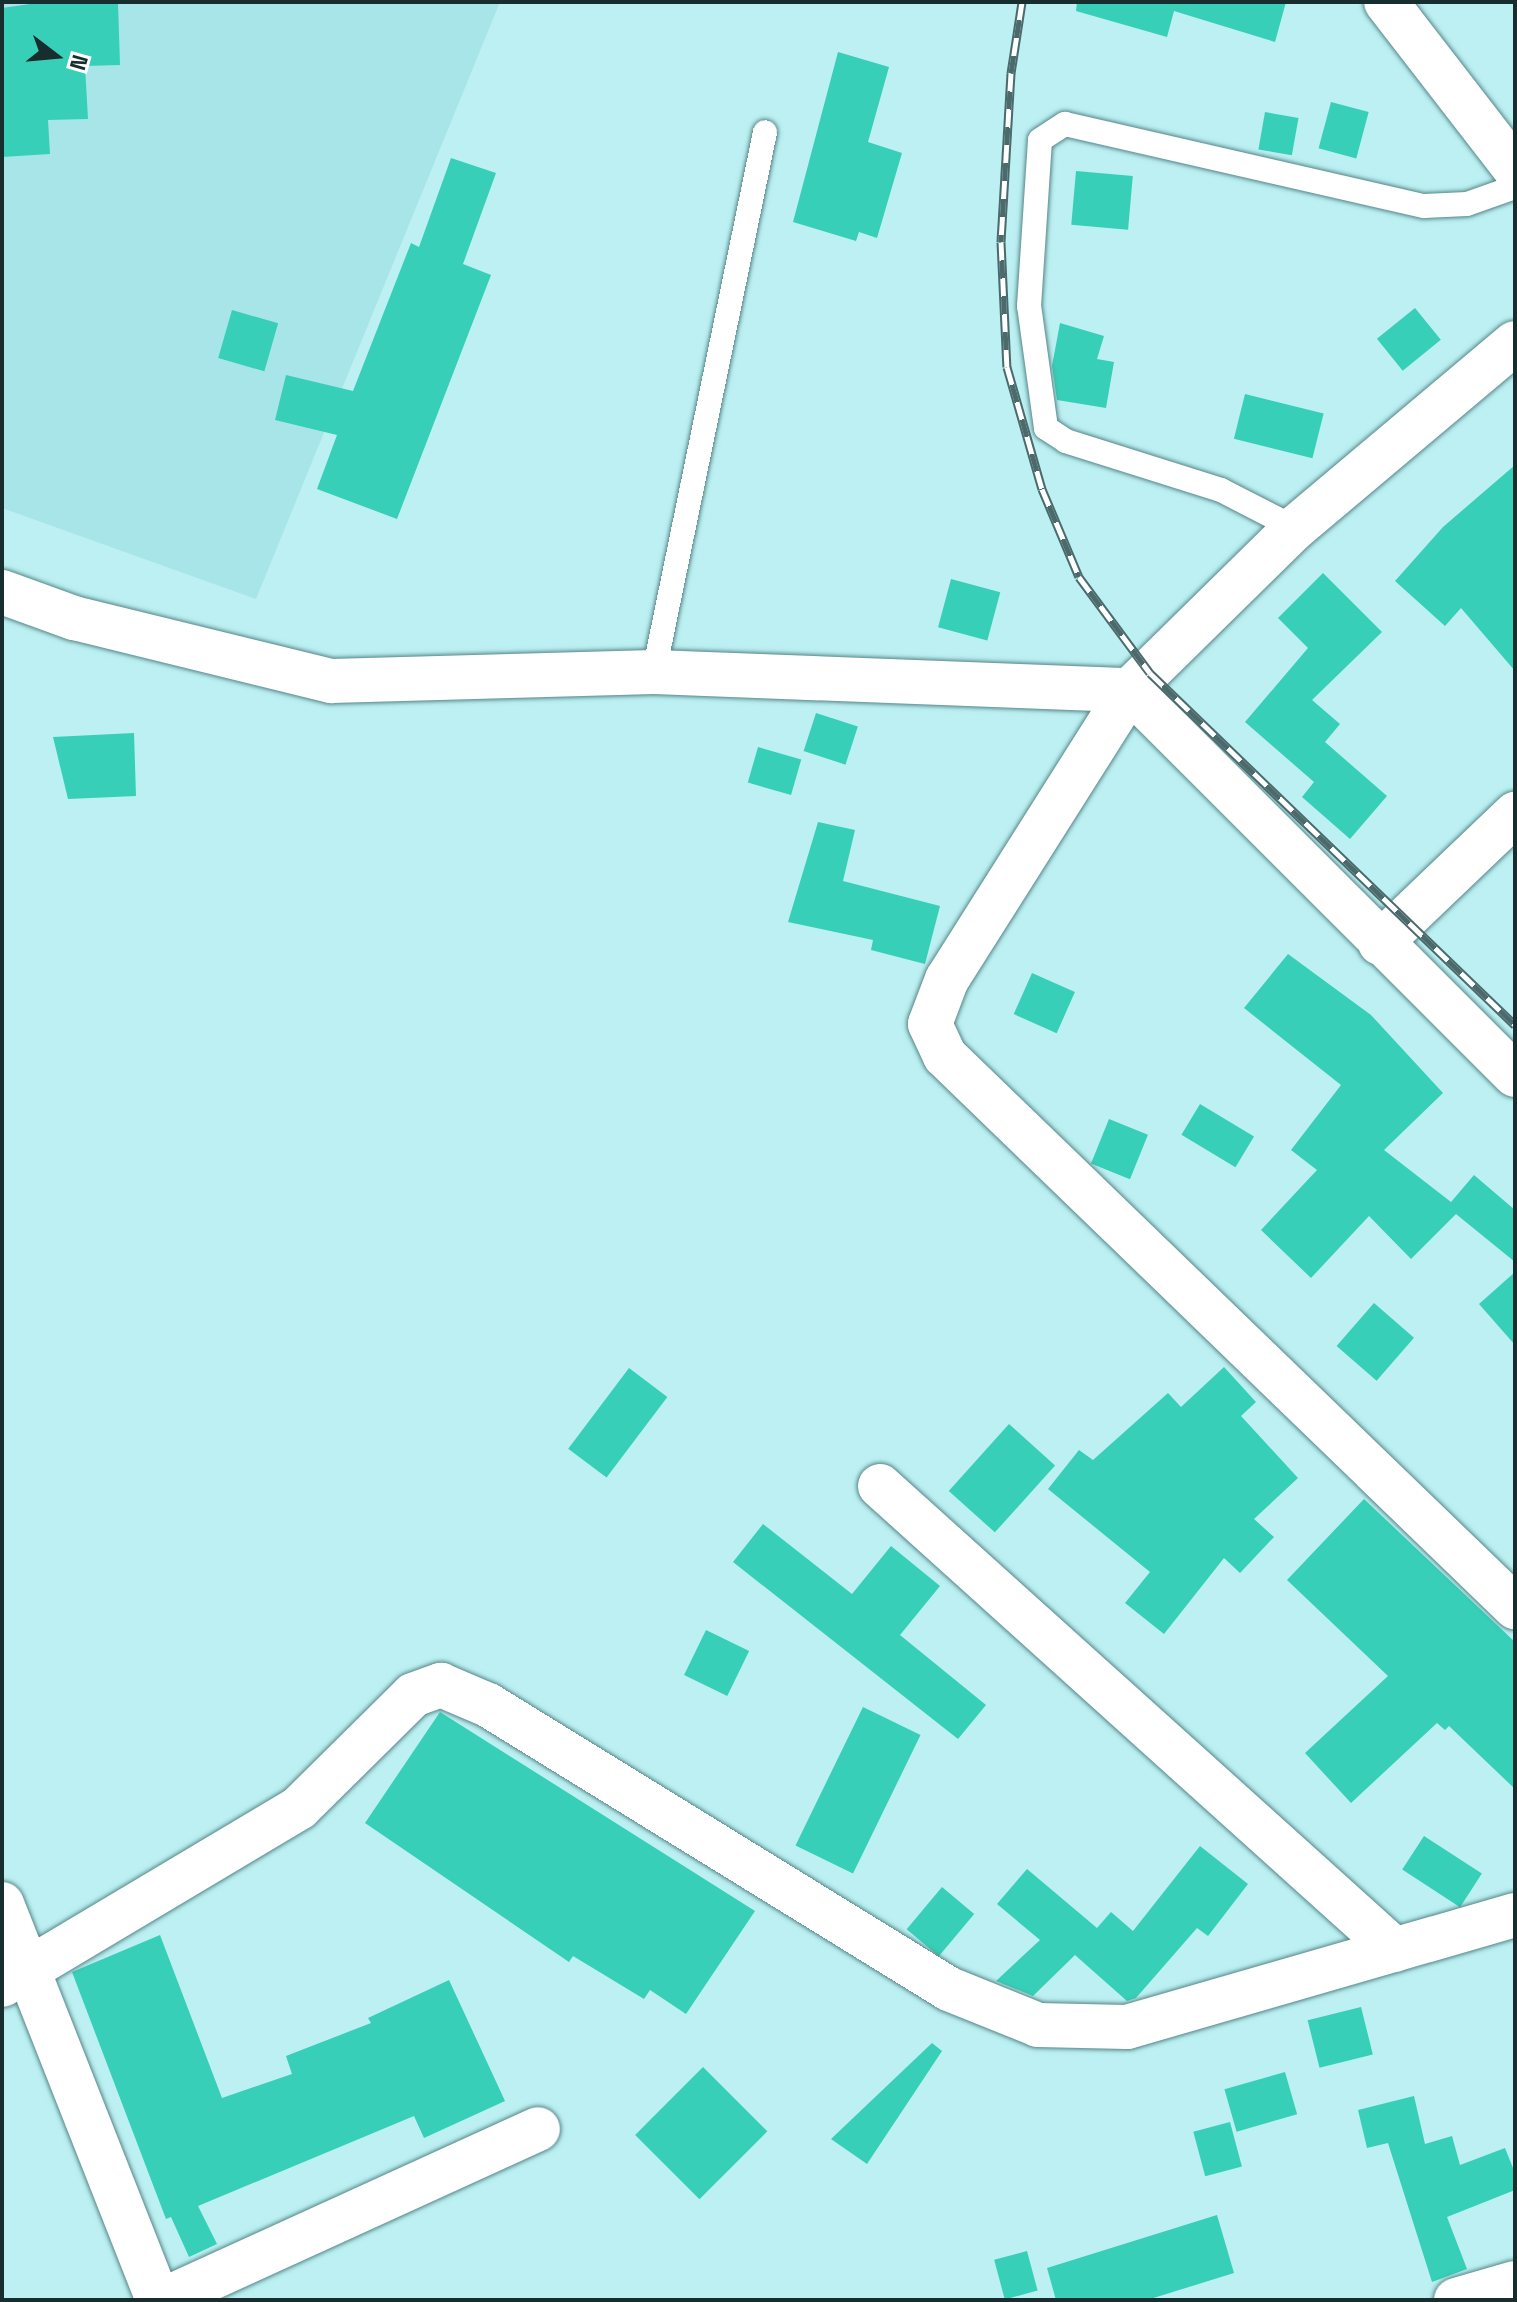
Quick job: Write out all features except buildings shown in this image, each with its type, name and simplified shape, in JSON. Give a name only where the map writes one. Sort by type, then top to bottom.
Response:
[{"type":"street","points":[[1386,2],[1515,169]]},
{"type":"street","points":[[1515,343],[1295,528],[1130,690],[947,979],[930,1024],[945,1056],[1515,1607]]},
{"type":"street","points":[[2,592],[74,618],[331,681],[654,672],[1130,690],[1515,1075]]},
{"type":"street","points":[[1380,943],[1515,814]]},
{"type":"street","points":[[880,1486],[1395,1950]]},
{"type":"street","points":[[16,1979],[299,1808],[413,1695],[441,1685],[488,1705],[949,1989],[1038,2025],[1127,2027],[1515,1915]]},
{"type":"street","points":[[2,1904],[16,1979],[161,2300],[538,2129]]},
{"type":"street","points":[[1456,2300],[1515,2283]]},
{"type":"lane","points":[[1295,528],[1221,490],[1066,441],[1046,428],[1029,306],[1040,140],[1065,124],[1424,206],[1467,204],[1515,187]]},
{"type":"lane","points":[[654,672],[765,132]]},
{"type":"shaded area","points":[[2,2],[500,2],[256,599],[2,508]]},
{"type":"railway","points":[[1022,2],[1011,73],[1001,242],[1007,367],[1042,489],[1079,577],[1150,673],[1515,1025]]}]
